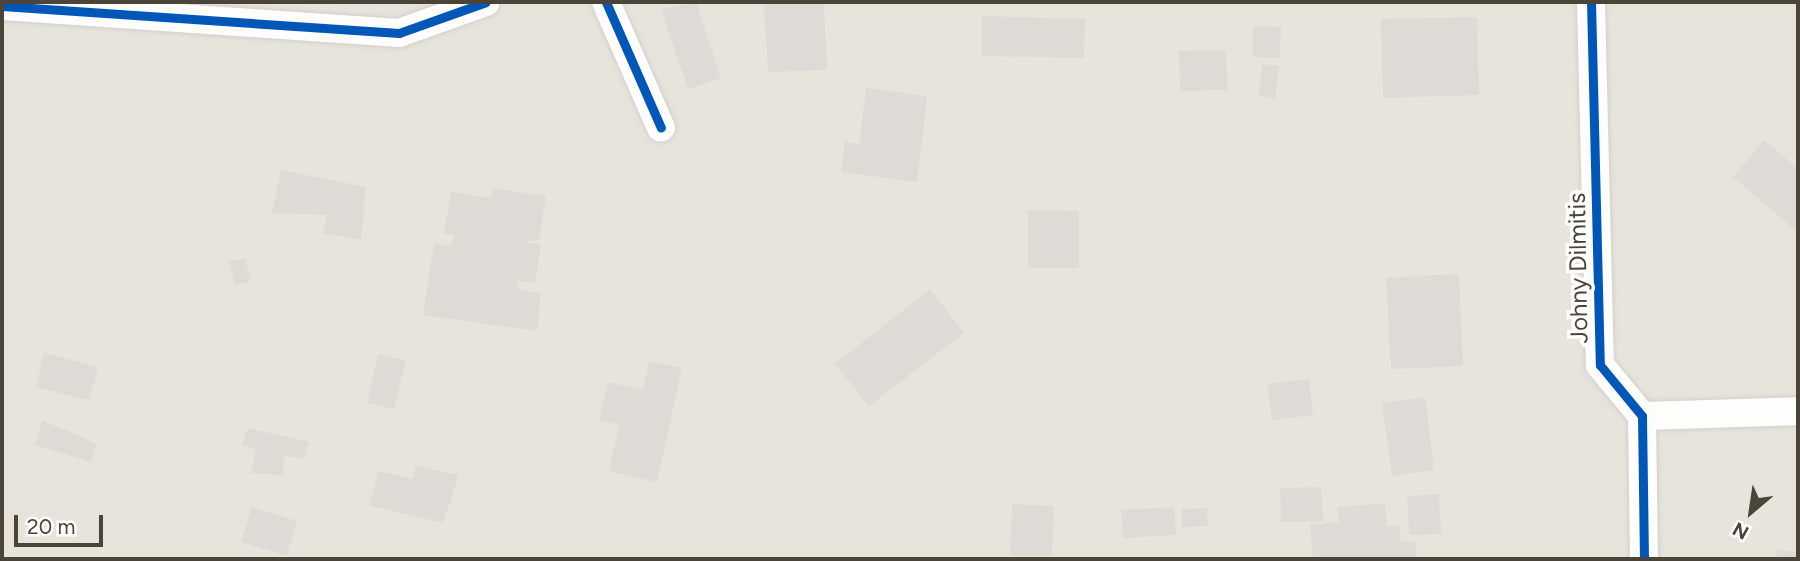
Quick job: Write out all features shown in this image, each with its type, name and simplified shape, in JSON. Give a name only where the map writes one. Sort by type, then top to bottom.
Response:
[{"type":"street","points":[[2,6],[399,33],[486,2]]},
{"type":"street","points":[[606,2],[661,128]]},
{"type":"street","name":"Johny Dilmitis","points":[[1591,2],[1600,365],[1642,416]]},
{"type":"street","points":[[1644,559],[1642,416],[1798,411]]},
{"type":"shaded area","points":[[2,2],[1798,2],[1798,559],[2,559]]},
{"type":"building","points":[[696,2],[721,78],[688,89],[661,10]]},
{"type":"building","points":[[824,2],[827,70],[768,72],[764,3]]},
{"type":"building","points":[[982,16],[1085,19],[1084,58],[982,56]]},
{"type":"building","points":[[1477,17],[1479,95],[1383,98],[1381,19]]},
{"type":"building","points":[[1253,26],[1281,27],[1280,58],[1253,57]]},
{"type":"building","points":[[1226,50],[1227,90],[1180,91],[1179,51]]},
{"type":"building","points":[[1263,64],[1279,66],[1275,98],[1258,95]]},
{"type":"building","points":[[866,88],[927,96],[917,182],[841,172],[845,142],[859,144]]},
{"type":"building","points":[[1764,140],[1798,169],[1796,231],[1733,177]]},
{"type":"building","points":[[281,170],[366,187],[361,240],[323,233],[327,215],[272,213]]},
{"type":"building","points":[[492,188],[546,196],[539,240],[522,242],[541,244],[535,283],[518,281],[517,289],[541,293],[537,331],[423,315],[434,243],[452,246],[454,235],[444,234],[451,192],[491,198]]},
{"type":"building","points":[[1028,210],[1079,211],[1079,268],[1028,268]]},
{"type":"building","points":[[245,258],[251,281],[235,285],[229,262]]},
{"type":"building","points":[[1459,274],[1463,366],[1391,369],[1386,278]]},
{"type":"building","points":[[930,289],[964,333],[869,406],[835,364]]},
{"type":"building","points":[[44,353],[98,367],[89,400],[36,387]]},
{"type":"building","points":[[378,354],[406,361],[394,409],[367,403]]},
{"type":"building","points":[[649,361],[682,368],[657,482],[609,471],[619,425],[599,420],[608,382],[643,390]]},
{"type":"building","points":[[1309,379],[1313,415],[1272,420],[1267,384]]},
{"type":"building","points":[[1425,397],[1434,470],[1392,476],[1382,403]]},
{"type":"building","points":[[42,420],[97,444],[91,462],[35,445]]},
{"type":"building","points":[[248,428],[309,442],[304,459],[285,456],[282,475],[251,473],[256,448],[242,446]]},
{"type":"building","points":[[415,466],[459,475],[443,523],[369,505],[379,471],[413,479]]},
{"type":"building","points":[[1321,487],[1323,521],[1281,522],[1280,488]]},
{"type":"building","points":[[1439,494],[1441,534],[1409,535],[1407,496]]},
{"type":"building","points":[[1385,503],[1387,526],[1399,525],[1401,542],[1415,541],[1417,559],[1313,559],[1310,525],[1339,522],[1337,507]]},
{"type":"building","points":[[1012,504],[1054,506],[1052,556],[1010,555]]},
{"type":"building","points":[[252,507],[297,521],[287,556],[241,542]]},
{"type":"building","points":[[1174,507],[1176,535],[1123,538],[1121,510]]},
{"type":"building","points":[[1207,508],[1208,526],[1182,527],[1182,509]]},
{"type":"building","points":[[1778,549],[1798,553],[1798,559],[1775,559]]},
{"type":"cycle path","points":[[2,6],[399,33],[486,2]]},
{"type":"cycle path","points":[[606,2],[661,128]]},
{"type":"cycle path","points":[[1591,2],[1600,365],[1642,416],[1644,559]]}]
